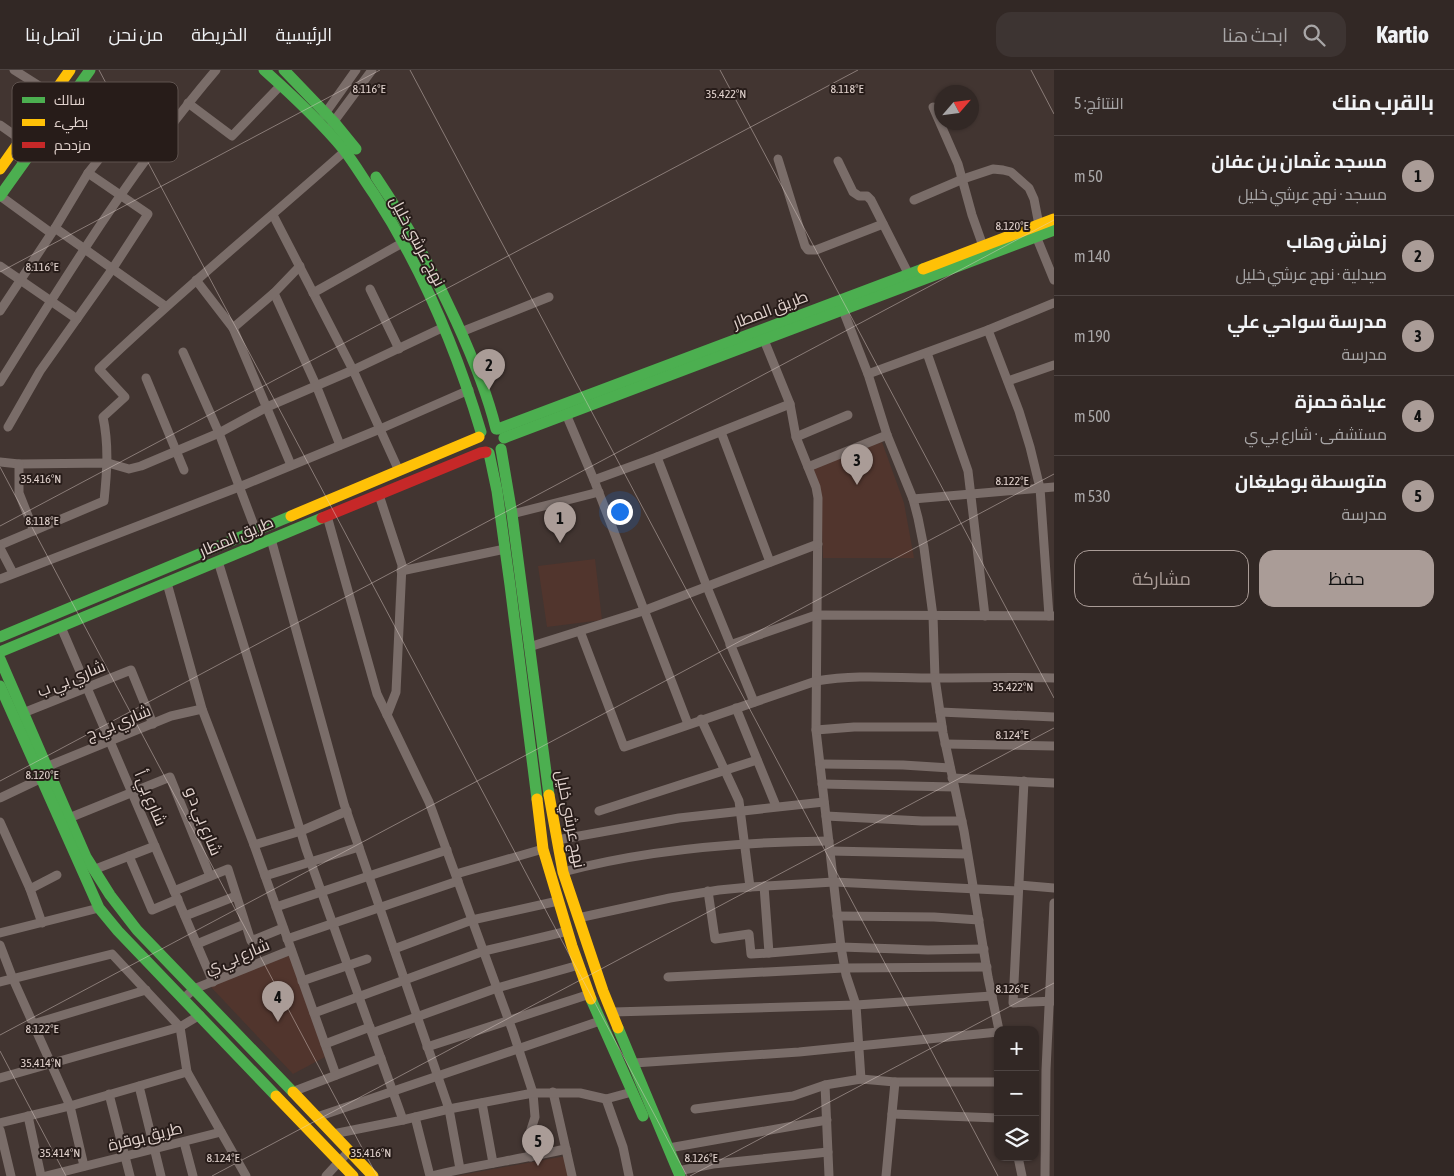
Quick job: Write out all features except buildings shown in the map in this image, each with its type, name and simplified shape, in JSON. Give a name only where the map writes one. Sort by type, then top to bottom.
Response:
[{"type":"main road","points":[[61,82],[70,70]]},
{"type":"main road","points":[[74,82],[83,70]]},
{"type":"main road","points":[[82,82],[90,70]]},
{"type":"main road","points":[[90,82],[98,70]]},
{"type":"main road","name":"نهج عرشي خليل","points":[[264,70],[345,151],[404,242],[444,327],[470,390],[480,435]]},
{"type":"main road","name":"نهج عرشي خليل","points":[[284,70],[334,122],[367,164],[406,224],[441,289],[461,332],[492,409],[500,436],[512,514],[545,776],[563,872],[603,991],[668,1148],[676,1174]]},
{"type":"main road","points":[[0,168],[12,151]]},
{"type":"main road","points":[[0,184],[16,162]]},
{"type":"main road","points":[[1,198],[26,162]]},
{"type":"main road","points":[[1,198],[29,162]]},
{"type":"main road","name":"طريق المطار","points":[[500,436],[564,409],[1037,231],[1054,219]]},
{"type":"main road","name":"طريق المطار","points":[[564,409],[764,340],[909,274],[983,246],[1037,231],[1054,230]]},
{"type":"main road","points":[[488,428],[500,436],[495,453],[487,453],[480,447],[480,435],[488,428]]},
{"type":"main road","name":"طريق المطار","points":[[0,637],[399,471],[480,435]]},
{"type":"main road","name":"طريق المطار","points":[[0,652],[379,494],[480,453],[487,453]]},
{"type":"main road","name":"نهج عرشي خليل","points":[[487,453],[496,491],[505,549],[543,849],[579,965],[600,1021],[632,1092],[676,1174]]},
{"type":"main road","points":[[0,659],[93,870],[122,912],[373,1176]]},
{"type":"main road","points":[[0,686],[99,908],[118,931],[353,1176]]},
{"type":"street","points":[[14,70],[33,82]]},
{"type":"street","points":[[178,116],[216,70]]},
{"type":"street","points":[[356,70],[322,120],[323,128],[334,122],[372,70]]},
{"type":"street","points":[[188,103],[232,136],[281,86]]},
{"type":"street","points":[[933,107],[958,164],[983,246]]},
{"type":"street","points":[[0,125],[12,133]]},
{"type":"street","points":[[13,573],[0,546],[104,501],[108,463],[107,438],[103,417],[125,397],[100,369],[165,306],[345,151]]},
{"type":"street","points":[[778,159],[805,246],[808,250],[816,250],[883,224]]},
{"type":"street","points":[[838,161],[856,196],[869,197],[909,274]]},
{"type":"street","points":[[0,311],[97,162]]},
{"type":"street","points":[[0,382],[50,301],[144,162]]},
{"type":"street","points":[[914,200],[962,179],[993,169],[1011,172],[1022,180],[1032,192],[1037,231],[1054,280]]},
{"type":"street","points":[[8,427],[40,371],[113,268],[148,214],[88,173]]},
{"type":"street","points":[[1,198],[85,248],[165,306]]},
{"type":"street","points":[[272,215],[353,370],[399,471]]},
{"type":"street","points":[[314,293],[404,242]]},
{"type":"street","points":[[0,266],[76,319]]},
{"type":"street","points":[[233,328],[274,293],[300,266]]},
{"type":"street","points":[[196,280],[233,328],[291,465]]},
{"type":"street","points":[[370,289],[399,349]]},
{"type":"street","points":[[274,293],[316,385],[340,445]]},
{"type":"street","points":[[461,332],[549,297]]},
{"type":"street","points":[[868,374],[1054,304]]},
{"type":"street","points":[[841,305],[868,374],[887,435],[913,499],[924,548],[933,616],[935,678],[942,727],[962,821],[997,1026]]},
{"type":"street","points":[[0,462],[19,464],[108,463],[129,469],[141,466],[219,433],[267,407],[353,370],[444,327]]},
{"type":"street","points":[[730,645],[816,615],[1051,616],[1040,488],[1030,447],[1008,381],[988,330]]},
{"type":"street","points":[[764,340],[790,404],[796,437],[816,487],[818,498],[816,730],[841,948],[850,991],[856,1005],[861,1079]]},
{"type":"street","points":[[183,352],[219,433],[256,531]]},
{"type":"street","points":[[927,353],[968,471],[985,616]]},
{"type":"street","points":[[1008,381],[1054,365]]},
{"type":"street","points":[[146,378],[184,470]]},
{"type":"street","points":[[0,579],[240,486],[470,390]]},
{"type":"street","points":[[594,480],[790,404]]},
{"type":"street","points":[[564,409],[599,492],[643,611],[688,724]]},
{"type":"street","points":[[796,437],[848,415]]},
{"type":"street","points":[[721,432],[770,562]]},
{"type":"street","points":[[808,466],[887,435]]},
{"type":"street","points":[[657,457],[754,702]]},
{"type":"street","points":[[19,464],[19,493],[34,531]]},
{"type":"street","points":[[913,499],[1054,487]]},
{"type":"street","points":[[512,514],[599,492]]},
{"type":"street","points":[[379,494],[402,565],[396,692],[387,714]]},
{"type":"street","points":[[326,516],[377,694],[429,802],[519,1049],[533,1093],[534,1117],[528,1139],[531,1157]]},
{"type":"street","points":[[272,539],[347,811],[449,1109],[460,1169]]},
{"type":"street","points":[[530,648],[643,611],[818,544]]},
{"type":"street","points":[[401,571],[505,549]]},
{"type":"street","points":[[218,561],[301,831],[403,1120]]},
{"type":"street","points":[[167,583],[202,709],[254,845],[336,1075]]},
{"type":"street","name":"شارع بي أ","points":[[61,627],[213,982]]},
{"type":"street","points":[[580,631],[624,746],[816,681],[853,676],[1054,678]]},
{"type":"street","name":"شاري بي ب","points":[[23,713],[131,670],[153,724]]},
{"type":"street","points":[[736,708],[776,806]]},
{"type":"street","name":"شاري بي ج","points":[[46,767],[171,716],[202,709]]},
{"type":"street","points":[[940,712],[1054,717]]},
{"type":"street","points":[[701,719],[739,800],[750,887]]},
{"type":"street","points":[[816,730],[854,727],[942,727]]},
{"type":"street","points":[[945,744],[1054,746]]},
{"type":"street","points":[[599,811],[757,760]]},
{"type":"street","points":[[820,764],[903,765],[950,768]]},
{"type":"street","name":"شارع بي د و","points":[[132,792],[170,777],[210,876]]},
{"type":"street","points":[[0,798],[40,779]]},
{"type":"street","points":[[822,784],[1024,780],[1054,783]]},
{"type":"street","points":[[1013,1003],[1024,780]]},
{"type":"street","points":[[69,818],[132,792]]},
{"type":"street","points":[[557,840],[679,818],[824,802]]},
{"type":"street","points":[[254,845],[301,831],[347,811]]},
{"type":"street","points":[[826,816],[962,821]]},
{"type":"street","points":[[0,822],[30,889],[42,923]]},
{"type":"street","points":[[563,872],[604,861],[743,843],[829,841]]},
{"type":"street","points":[[93,870],[155,846]]},
{"type":"street","points":[[265,876],[359,847]]},
{"type":"street","points":[[287,939],[380,908],[457,878],[543,849]]},
{"type":"street","points":[[276,907],[447,850]]},
{"type":"street","points":[[830,852],[967,854]]},
{"type":"street","points":[[129,856],[152,910],[210,876],[228,869],[251,941],[283,928]]},
{"type":"street","points":[[30,889],[57,875]]},
{"type":"street","points":[[578,918],[631,905],[708,891],[764,886],[834,882],[926,887],[1054,888]]},
{"type":"street","points":[[764,886],[769,953]]},
{"type":"street","points":[[708,891],[715,939],[749,934],[751,954],[841,948],[984,949]]},
{"type":"street","points":[[185,916],[236,896]]},
{"type":"street","points":[[394,948],[472,920],[558,901]]},
{"type":"street","points":[[1044,1176],[1050,1070],[1054,903]]},
{"type":"street","points":[[0,933],[99,908]]},
{"type":"street","points":[[837,916],[934,917],[979,920]]},
{"type":"street","points":[[197,944],[245,924]]},
{"type":"street","points":[[314,1013],[484,951],[568,931]]},
{"type":"street","points":[[0,945],[70,1106],[79,1170]]},
{"type":"street","name":"شارع بي ي","points":[[194,989],[291,950]]},
{"type":"street","points":[[0,982],[112,954],[180,1027],[187,1072],[246,1176]]},
{"type":"street","points":[[302,981],[367,959]]},
{"type":"street","points":[[325,1044],[417,1018],[497,988],[579,965]]},
{"type":"street","points":[[668,977],[844,968],[987,967]]},
{"type":"street","points":[[184,998],[194,989]]},
{"type":"street","points":[[33,1024],[146,990]]},
{"type":"street","points":[[428,1047],[590,994]]},
{"type":"street","points":[[613,1012],[994,1000],[1013,1003],[1052,1001]]},
{"type":"street","points":[[0,1078],[180,1027],[200,1015]]},
{"type":"street","points":[[317,1117],[600,1021]]},
{"type":"street","points":[[634,1063],[726,1058],[994,1031]]},
{"type":"street","points":[[292,1092],[381,1058]]},
{"type":"street","points":[[0,1123],[70,1106],[187,1072]]},
{"type":"street","points":[[695,1109],[793,1096],[825,1085],[861,1079],[894,1082],[994,1082]]},
{"type":"street","points":[[890,1176],[886,1176],[894,1082]]},
{"type":"street","points":[[825,1085],[829,1176]]},
{"type":"street","points":[[139,1086],[161,1176]]},
{"type":"street","points":[[553,1092],[572,1176]]},
{"type":"street","points":[[333,1134],[533,1093],[580,1093],[606,1099],[632,1092]]},
{"type":"street","points":[[109,1094],[130,1176]]},
{"type":"street","points":[[606,1099],[623,1147],[629,1176]]},
{"type":"street","points":[[482,1103],[493,1163]]},
{"type":"street","points":[[892,1114],[994,1118]]},
{"type":"street","points":[[28,1116],[42,1176]]},
{"type":"street","points":[[415,1117],[431,1176],[566,1149]]},
{"type":"street","points":[[668,1148],[827,1120]]},
{"type":"street","points":[[0,1130],[11,1176]]},
{"type":"street","name":"طريق بوقرة","points":[[46,1176],[79,1170],[125,1156],[222,1132]]},
{"type":"street","points":[[184,1142],[193,1176]]},
{"type":"street","points":[[326,1176],[349,1151]]},
{"type":"street","points":[[676,1174],[713,1164],[828,1152]]},
{"type":"street","points":[[1019,1161],[1022,1176]]},
{"type":"shaded area","points":[[882,442],[904,503],[914,558],[823,558],[821,503],[813,467]]},
{"type":"shaded area","points":[[595,559],[602,620],[547,627],[538,566]]},
{"type":"shaded area","points":[[290,955],[325,1057],[293,1074],[210,986]]},
{"type":"shaded area","points":[[565,1156],[568,1176],[456,1176]]},
{"type":"traffic: fast","points":[[81,82],[90,70]]},
{"type":"traffic: fast","points":[[264,70],[306,108],[344,150],[391,222],[422,280],[449,339],[481,432]]},
{"type":"traffic: fast","points":[[284,70],[334,122],[356,149]]},
{"type":"traffic: fast","points":[[0,196],[24,162]]},
{"type":"traffic: fast","points":[[376,177],[409,230],[447,302],[479,374],[496,429]]},
{"type":"traffic: fast","points":[[504,438],[1054,230]]},
{"type":"traffic: fast","points":[[498,429],[923,269]]},
{"type":"traffic: fast","points":[[501,449],[512,514],[549,795]]},
{"type":"traffic: fast","points":[[489,453],[497,491],[537,799]]},
{"type":"traffic: fast","points":[[0,637],[291,516]]},
{"type":"traffic: fast","points":[[0,652],[322,518]]},
{"type":"traffic: fast","points":[[0,659],[86,857],[110,895],[137,930],[293,1092]]},
{"type":"traffic: fast","points":[[0,686],[99,908],[118,931],[276,1096]]},
{"type":"traffic: fast","points":[[591,999],[643,1116]]},
{"type":"traffic: fast","points":[[618,1028],[680,1176]]},
{"type":"traffic: slow","points":[[62,82],[70,70]]},
{"type":"traffic: slow","points":[[0,169],[12,152]]},
{"type":"traffic: slow","points":[[923,269],[1054,219]]},
{"type":"traffic: slow","points":[[291,516],[479,437]]},
{"type":"traffic: slow","points":[[549,795],[563,872],[603,991],[618,1028]]},
{"type":"traffic: slow","points":[[537,799],[543,849],[572,946],[591,999]]},
{"type":"traffic: slow","points":[[293,1092],[373,1176]]},
{"type":"traffic: slow","points":[[276,1096],[353,1176]]},
{"type":"traffic: jam","points":[[322,518],[486,452]]},
{"type":"place","name":"زماش وهاب","points":[[489,390]]},
{"type":"place","name":"مدرسة سواحي علي","points":[[857,485]]},
{"type":"place","name":"مسجد عثمان بن عفان","points":[[560,543]]},
{"type":"place","name":"عيادة حمزة","points":[[278,1022]]},
{"type":"place","name":"متوسطة بوطيغان","points":[[538,1166]]}]
